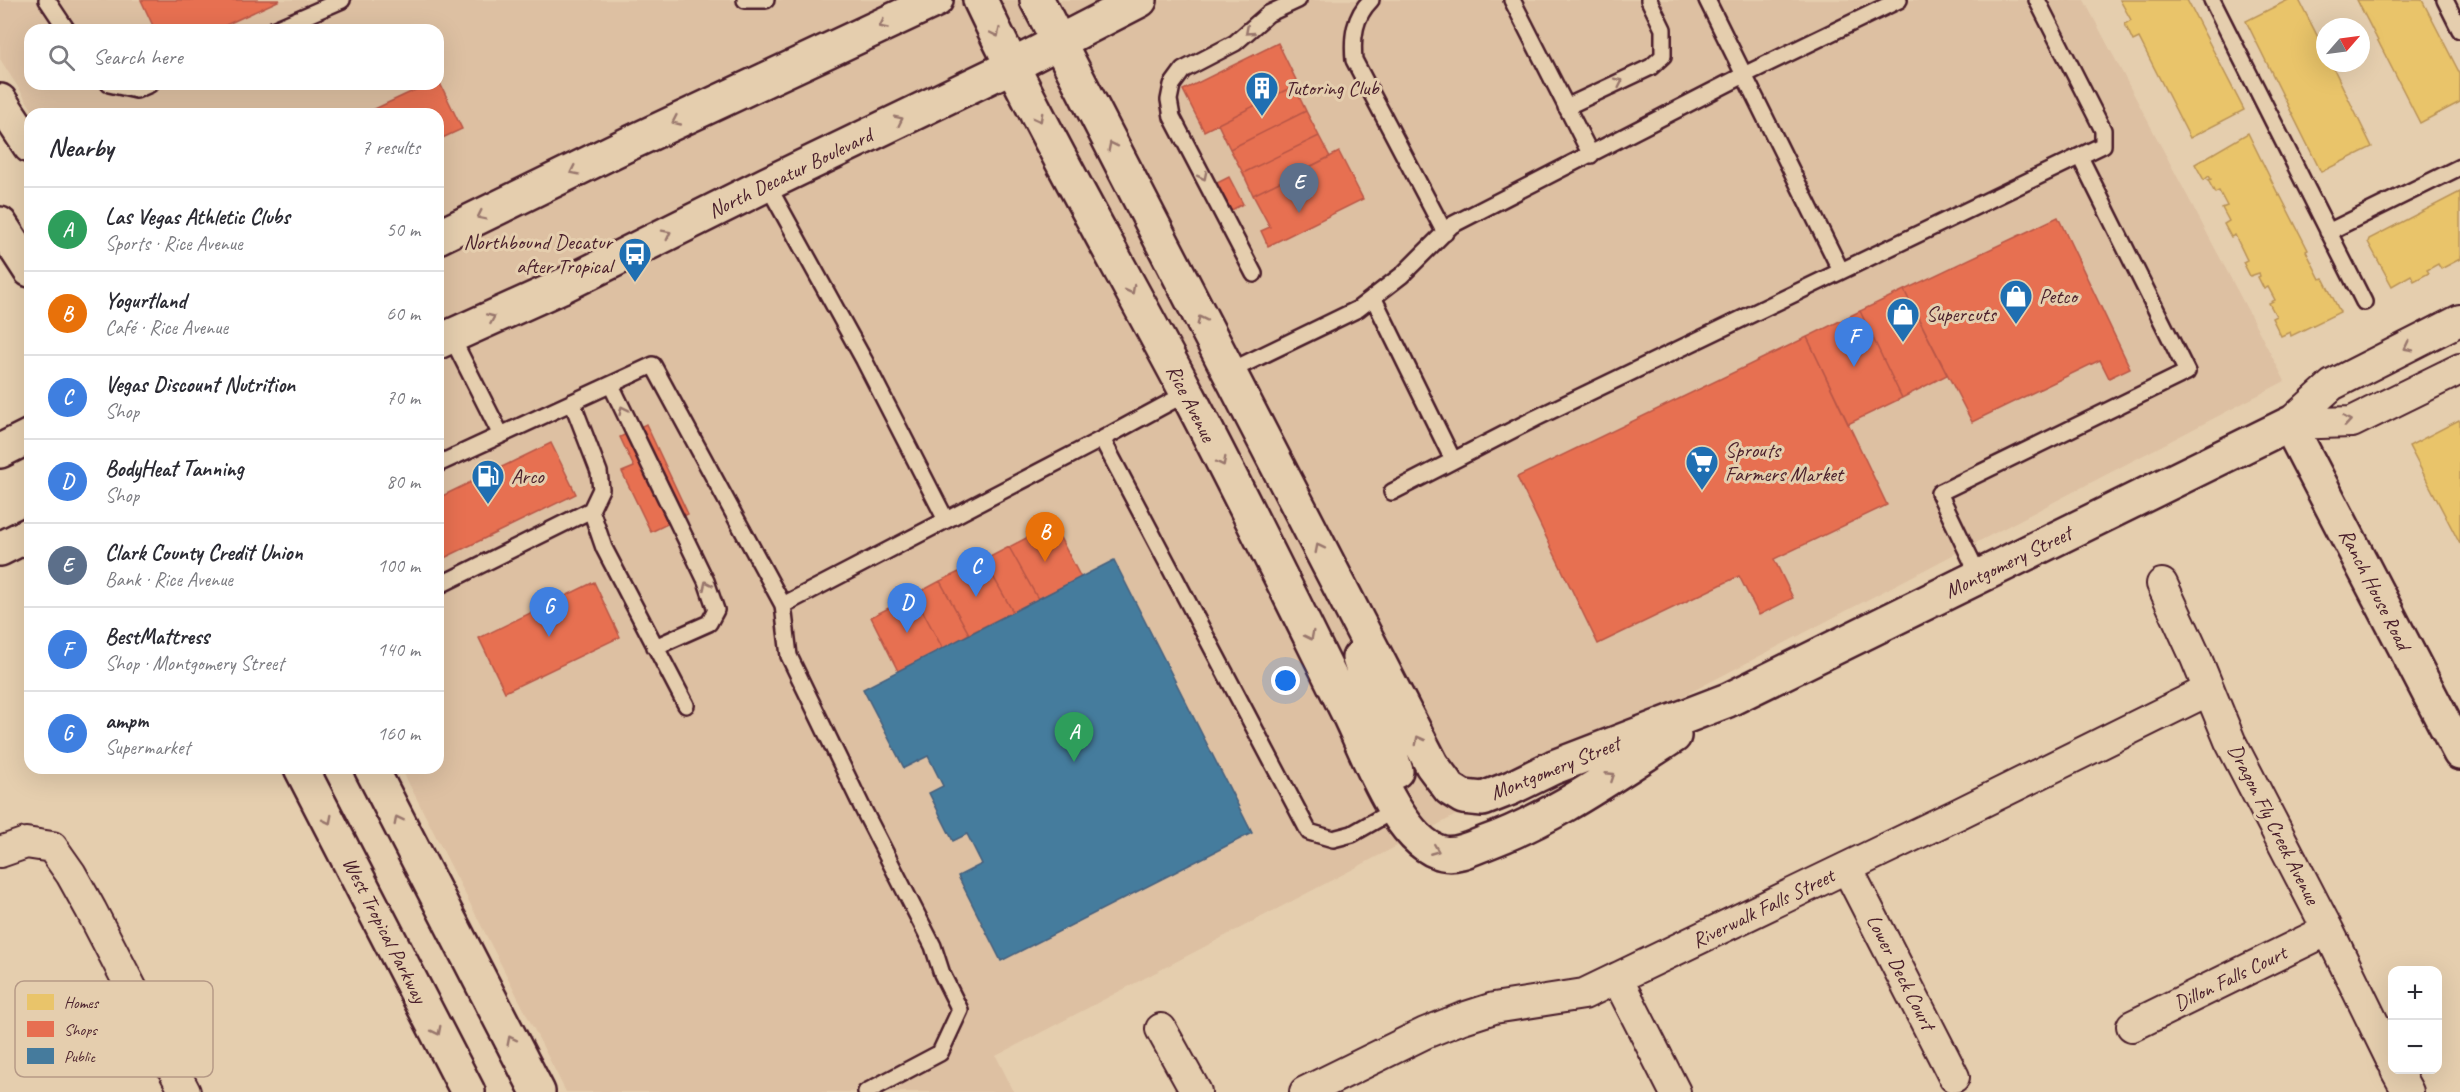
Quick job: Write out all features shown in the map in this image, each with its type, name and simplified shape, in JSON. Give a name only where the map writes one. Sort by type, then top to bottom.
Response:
[{"type":"street","points":[[444,234],[624,146],[936,0]]},
{"type":"street","name":"Rice Avenue","points":[[980,0],[1012,66],[1187,393],[1394,810]]},
{"type":"street","points":[[1037,0],[1335,580],[1373,705],[1404,793],[1402,803],[1394,810]]},
{"type":"street","name":"North Decatur Boulevard","points":[[445,339],[560,287],[766,184],[1012,66],[1140,0]]},
{"type":"street","points":[[0,101],[24,137]]},
{"type":"street","points":[[0,224],[24,261]]},
{"type":"street","name":"Montgomery Street","points":[[1335,580],[1432,765],[1450,789],[1463,797],[1483,799],[1554,767],[1728,700],[2289,424],[2332,385],[2460,320]]},
{"type":"street","name":"Montgomery Street","points":[[2289,424],[2352,422],[2460,369]]},
{"type":"street","points":[[1187,393],[1228,372]]},
{"type":"street","name":"Ranch House Road","points":[[2289,424],[2460,753]]},
{"type":"street","points":[[0,451],[24,439]]},
{"type":"street","points":[[0,549],[24,537]]},
{"type":"street","name":"Dragon Fly Creek Avenue","points":[[2162,584],[2230,741],[2328,930],[2388,1053]]},
{"type":"street","name":"Riverwalk Falls Street","points":[[1305,1092],[1425,1033],[1460,1019],[1494,1008],[1584,994],[1848,868],[2209,690]]},
{"type":"street","name":"Montgomery Street","points":[[1394,810],[1413,835],[1424,845],[1445,854],[1462,852],[1500,838],[1558,811],[1728,700]]},
{"type":"street","name":"West Tropical Parkway","points":[[304,774],[468,1092]]},
{"type":"street","points":[[374,774],[537,1092]]},
{"type":"street","points":[[0,852],[26,843],[52,847],[71,874],[127,981]]},
{"type":"street","name":"Lower Deck Court","points":[[1848,868],[1954,1077]]},
{"type":"street","name":"Dillon Falls Court","points":[[2132,1026],[2328,930]]},
{"type":"street","points":[[1617,978],[1675,1092]]},
{"type":"street","points":[[1161,1029],[1196,1092]]},
{"type":"street","points":[[2399,1074],[2408,1092]]},
{"type":"street","points":[[176,1077],[184,1092]]},
{"type":"lane","points":[[47,0],[63,24]]},
{"type":"lane","points":[[287,24],[342,0]]},
{"type":"lane","points":[[745,0],[766,0]]},
{"type":"lane","points":[[1254,274],[1172,117],[1169,100],[1172,85],[1183,70],[1235,43],[1268,14],[1298,0]]},
{"type":"lane","points":[[1371,0],[1364,7],[1354,26],[1352,40],[1354,60],[1445,233]]},
{"type":"lane","points":[[1512,0],[1591,155]]},
{"type":"lane","points":[[1566,107],[1651,67],[1663,56],[1663,29],[1649,0]]},
{"type":"lane","points":[[1707,0],[1840,272]]},
{"type":"lane","points":[[1228,372],[1358,309],[1402,275],[1452,225],[1744,75],[1899,0]]},
{"type":"lane","points":[[1392,492],[1453,460],[2103,145],[2103,130],[2037,0]]},
{"type":"lane","points":[[2212,0],[2364,302]]},
{"type":"lane","points":[[2445,0],[2460,30]]},
{"type":"lane","points":[[1979,576],[1939,494],[2187,372],[2080,157]]},
{"type":"lane","points":[[2328,232],[2460,167]]},
{"type":"lane","points":[[766,184],[864,360],[945,520]]},
{"type":"lane","points":[[1373,297],[1453,460]]},
{"type":"lane","points":[[445,339],[501,435]]},
{"type":"lane","points":[[444,461],[653,365],[783,606],[789,656],[933,946],[942,974],[960,1010],[940,1053],[866,1092]]},
{"type":"lane","points":[[611,385],[706,581],[716,610],[709,623],[655,647]]},
{"type":"lane","points":[[783,606],[1187,393]]},
{"type":"lane","points":[[444,583],[591,510],[601,489],[599,472],[572,402]]},
{"type":"lane","points":[[1102,439],[1309,832],[1333,839],[1352,834],[1394,810]]},
{"type":"lane","points":[[591,510],[604,548],[686,705]]},
{"type":"shaded area","points":[[0,0],[2084,0],[2285,381],[996,1056],[1014,1092],[566,1092],[404,774],[444,774],[444,108],[31,108],[0,59]]},
{"type":"building: Homes","points":[[2120,0],[2187,0],[2244,110],[2190,138],[2139,38],[2133,41],[2125,24],[2131,20]]},
{"type":"building: Homes","points":[[2288,0],[2299,0],[2316,33],[2316,72],[2335,72],[2372,147],[2321,172],[2246,21]]},
{"type":"building: Homes","points":[[2357,0],[2422,0],[2460,74],[2460,102],[2420,123],[2370,25],[2370,18],[2366,18]]},
{"type":"building: Homes","points":[[2248,133],[2308,250],[2306,251],[2320,279],[2323,278],[2340,312],[2291,336],[2290,332],[2281,336],[2272,318],[2276,316],[2269,303],[2275,300],[2268,287],[2264,289],[2258,277],[2259,273],[2250,276],[2243,262],[2247,260],[2235,235],[2231,237],[2224,224],[2229,221],[2222,208],[2227,206],[2219,191],[2215,193],[2208,180],[2211,179],[2209,176],[2204,180],[2195,164]]},
{"type":"building: Homes","points":[[2460,192],[2460,259],[2441,269],[2438,264],[2427,270],[2429,273],[2414,281],[2411,275],[2392,286],[2368,242],[2369,239]]},
{"type":"building: Homes","points":[[2459,420],[2460,422],[2460,544],[2409,446]]},
{"type":"building: Shops","points":[[141,0],[280,0],[228,24],[152,24]]},
{"type":"building: Shops","points":[[1278,43],[1298,84],[1204,131],[1183,90]]},
{"type":"building: Shops","name":"Tutoring Club","points":[[1294,86],[1306,111],[1230,149],[1218,124]]},
{"type":"building: Shops","points":[[415,90],[443,90],[462,129],[444,137],[444,108],[377,108]]},
{"type":"building: Shops","points":[[1306,111],[1319,136],[1243,173],[1230,149]]},
{"type":"building: Shops","points":[[1319,136],[1330,157],[1253,195],[1243,173]]},
{"type":"building: Shops","points":[[1339,152],[1363,199],[1268,246],[1261,231],[1270,227],[1253,195]]},
{"type":"building: Shops","points":[[1229,177],[1243,204],[1228,212],[1213,185]]},
{"type":"building: Shops","name":"Petco","points":[[2058,217],[2130,368],[2109,378],[2100,360],[1972,422],[1904,290]]},
{"type":"building: Shops","name":"Supercuts","points":[[1904,290],[1947,375],[1902,398],[1860,311]]},
{"type":"building: Shops","points":[[1860,311],[1902,398],[1848,424],[1807,337]]},
{"type":"building: Shops","name":"Sprouts Farmers Market","points":[[1807,337],[1887,505],[1774,559],[1793,598],[1759,615],[1739,576],[1598,644],[1517,477]]},
{"type":"building: Shops","points":[[646,424],[688,514],[651,532],[622,472],[634,467],[620,437]]},
{"type":"building: Shops","points":[[551,443],[576,494],[444,558],[444,495]]},
{"type":"building: Shops","points":[[1053,524],[1081,578],[1038,599],[1009,547]]},
{"type":"building: Shops","points":[[1009,547],[1038,599],[1013,612],[984,560]]},
{"type":"building: Shops","points":[[984,560],[1013,612],[969,634],[940,581]]},
{"type":"building: Shops","points":[[940,581],[969,634],[943,649],[914,595]]},
{"type":"building: Shops","points":[[594,582],[620,637],[505,692],[479,638]]},
{"type":"building: Shops","points":[[914,595],[943,649],[898,671],[871,617]]},
{"type":"building: Public","points":[[1114,560],[1252,833],[1001,961],[958,876],[982,864],[967,834],[953,841],[929,793],[943,786],[928,756],[904,768],[863,689]]},
{"type":"place","name":"Tutoring Club","points":[[1262,117]]},
{"type":"place","name":"Clark County Credit Union","points":[[1299,213]]},
{"type":"place","name":"Northbound Decatur after Tropical","points":[[635,283]]},
{"type":"place","name":"Petco","points":[[2016,325]]},
{"type":"place","name":"Supercuts","points":[[1903,343]]},
{"type":"place","name":"BestMattress","points":[[1854,367]]},
{"type":"place","name":"Sprouts Farmers Market","points":[[1702,491]]},
{"type":"place","name":"Arco","points":[[488,505]]},
{"type":"place","name":"Yogurtland","points":[[1045,562]]},
{"type":"place","name":"Vegas Discount Nutrition","points":[[976,597]]},
{"type":"place","name":"BodyHeat Tanning","points":[[907,633]]},
{"type":"place","name":"ampm","points":[[549,637]]},
{"type":"place","name":"Las Vegas Athletic Clubs","points":[[1074,762]]}]
